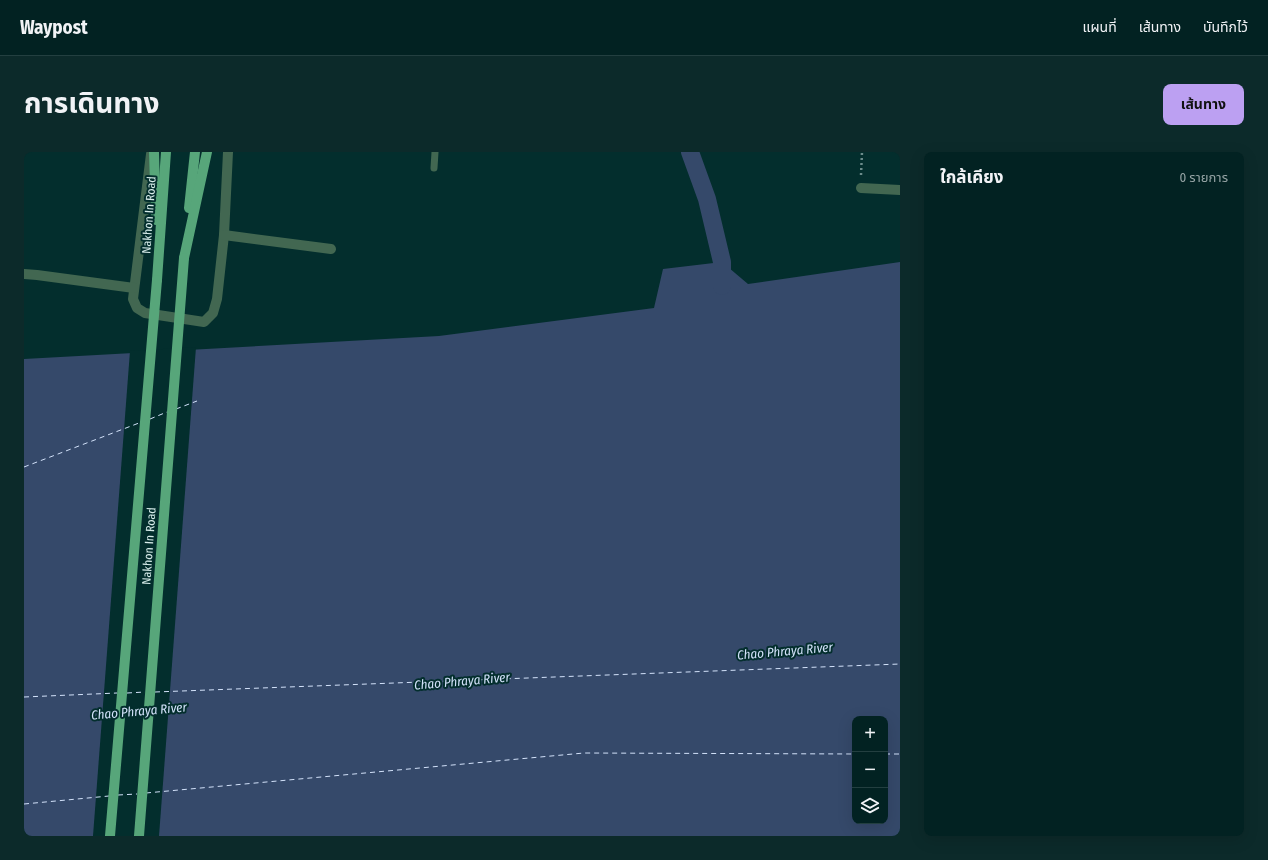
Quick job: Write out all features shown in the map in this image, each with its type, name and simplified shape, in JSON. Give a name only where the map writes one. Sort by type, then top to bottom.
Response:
[{"type":"main road","name":"Nakhon In Road","points":[[153,152],[157,280]]},
{"type":"main road","name":"Nakhon In Road","points":[[110,836],[157,280],[166,152]]},
{"type":"main road","name":"Nakhon In Road","points":[[139,836],[184,258],[195,152]]},
{"type":"main road","name":"Nakhon In Road","points":[[184,258],[207,152]]},
{"type":"street","points":[[153,152],[133,299],[137,308],[145,313],[204,322],[213,313],[217,299],[224,235],[228,152]]},
{"type":"street","points":[[861,188],[900,190]]},
{"type":"street","points":[[224,235],[331,249]]},
{"type":"street","points":[[24,274],[134,288]]},
{"type":"lane","points":[[434,168],[435,152]]},
{"type":"path","points":[[861,188],[862,152]]},
{"type":"water","name":"Chao Phraya River","points":[[722,262],[748,284],[900,262],[900,836],[24,836],[24,359],[439,336],[654,308],[663,269]]},
{"type":"pier","points":[[196,347],[159,836],[93,836],[130,351]]},
{"type":"waterway","points":[[690,152],[707,199],[722,262],[722,286]]},
{"type":"ferry route","points":[[176,409],[197,401]]},
{"type":"ferry route","points":[[150,419],[167,412]]},
{"type":"ferry route","points":[[24,467],[139,423]]},
{"type":"ferry route","points":[[155,692],[900,664]]},
{"type":"ferry route","points":[[127,693],[145,692]]},
{"type":"ferry route","points":[[24,697],[117,693]]},
{"type":"ferry route","points":[[146,793],[584,753],[852,754]]},
{"type":"ferry route","points":[[888,754],[900,754]]},
{"type":"ferry route","points":[[118,795],[137,794]]},
{"type":"ferry route","points":[[24,804],[109,796]]}]
